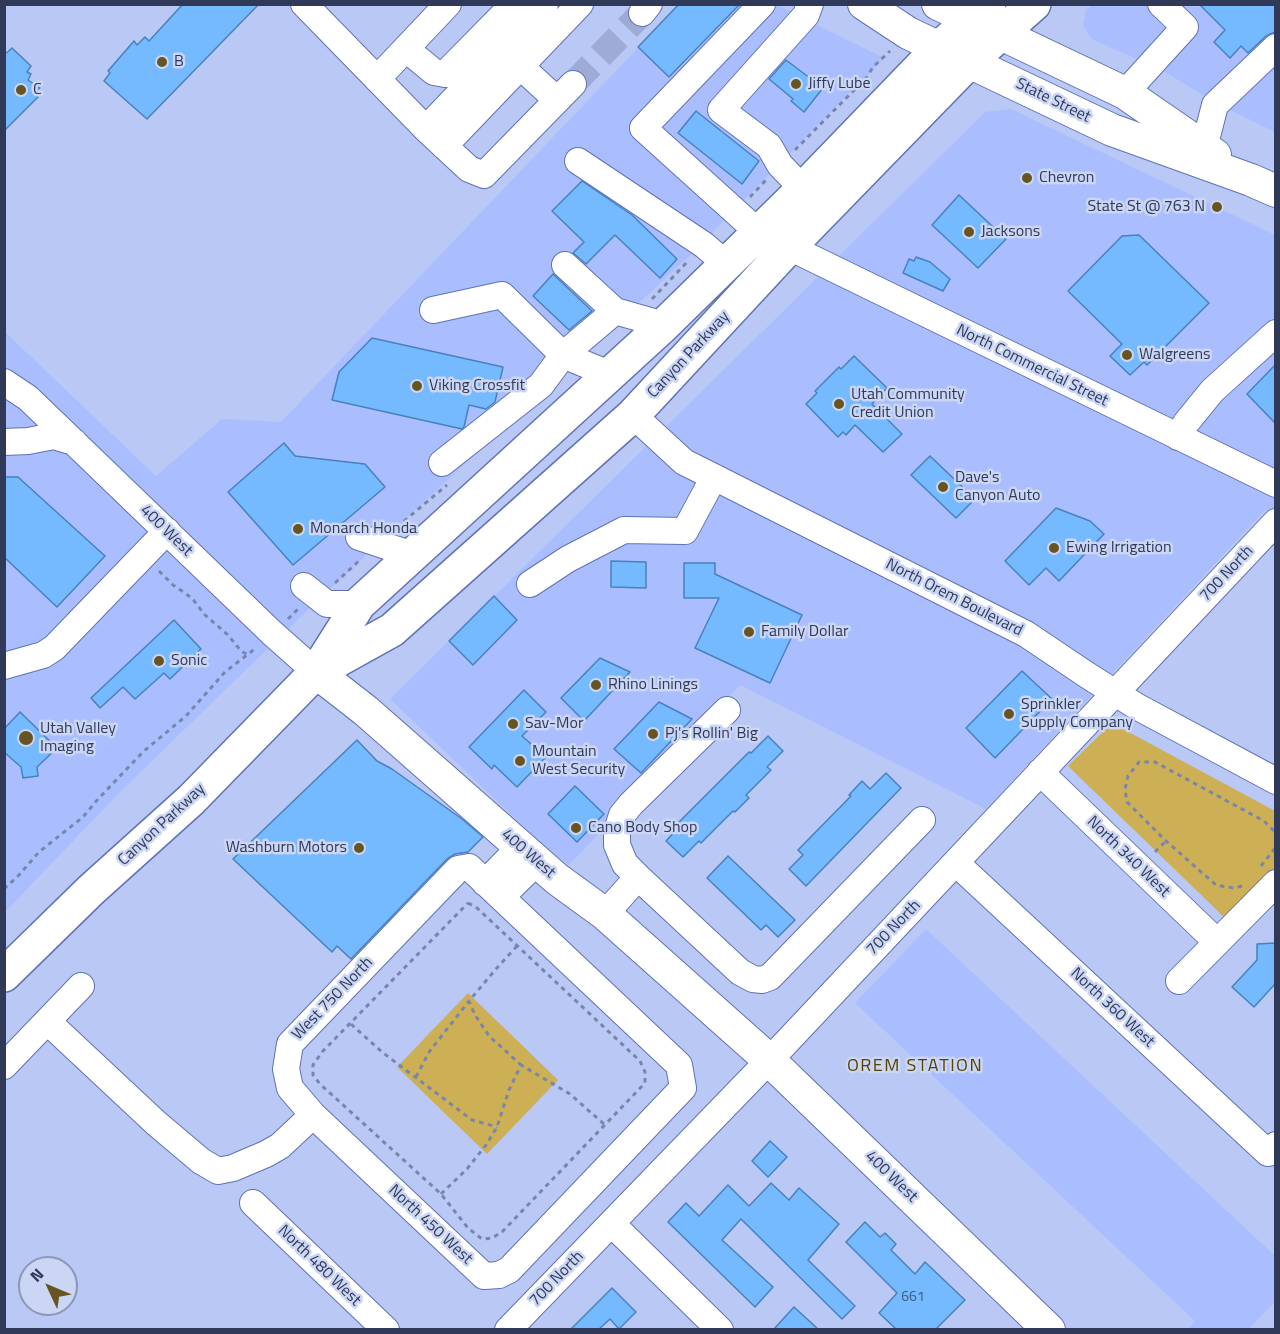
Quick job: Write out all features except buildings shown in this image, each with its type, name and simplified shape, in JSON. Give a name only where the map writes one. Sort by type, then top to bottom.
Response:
[{"type":"highway","name":"Canyon Parkway","points":[[4,975],[91,890],[191,800],[316,672],[359,604],[664,325],[803,189],[940,47],[987,20],[1034,4]]},
{"type":"highway","name":"Canyon Parkway","points":[[316,672],[392,630],[633,415],[789,247],[969,62],[987,20]]},
{"type":"main road","name":"State Street","points":[[864,4],[908,33],[1112,130],[1263,185]]},
{"type":"main road","name":"State Street","points":[[938,4],[987,20],[1125,93],[1204,148],[1263,185]]},
{"type":"main road","name":"400 West","points":[[316,672],[366,711],[528,855],[605,915],[769,1060],[1049,1329]]},
{"type":"street","points":[[304,4],[435,138],[469,169],[484,175],[565,92],[521,67],[502,49]]},
{"type":"street","points":[[377,79],[448,4]]},
{"type":"street","points":[[406,49],[434,72],[445,74],[514,4]]},
{"type":"street","points":[[435,138],[502,49],[546,4]]},
{"type":"street","points":[[435,138],[521,67],[580,4]]},
{"type":"street","points":[[758,232],[643,128],[762,4]]},
{"type":"street","points":[[803,189],[780,165],[769,146],[722,110],[806,15],[810,4]]},
{"type":"street","points":[[1125,93],[1185,27],[1161,4]]},
{"type":"street","points":[[1204,148],[1215,105],[1275,47]]},
{"type":"street","points":[[578,161],[704,245],[726,264]]},
{"type":"street","name":"North Commercial Street","points":[[789,247],[1275,484]]},
{"type":"street","points":[[565,265],[615,311],[664,325]]},
{"type":"street","points":[[433,310],[502,294],[563,355],[609,374]]},
{"type":"street","points":[[442,463],[541,385],[563,355],[615,311]]},
{"type":"street","points":[[1178,437],[1186,423],[1212,391],[1275,333]]},
{"type":"street","name":"400 West","points":[[4,382],[28,398],[272,633],[316,672]]},
{"type":"street","name":"North Orem Boulevard","points":[[633,415],[684,462],[1026,634],[1115,693],[1275,781]]},
{"type":"street","points":[[4,442],[28,441],[54,436],[74,442]]},
{"type":"street","points":[[530,584],[568,559],[624,530],[685,531],[714,477]]},
{"type":"street","name":"700 North","points":[[508,1329],[769,1060],[1275,522]]},
{"type":"street","points":[[4,666],[43,655],[54,648],[166,531]]},
{"type":"street","points":[[359,537],[413,555]]},
{"type":"street","points":[[304,586],[327,604],[359,604]]},
{"type":"street","points":[[727,710],[622,815],[617,831],[617,845],[625,864],[740,972],[753,979],[762,980],[770,977],[922,820]]},
{"type":"street","name":"North 340 West","points":[[1040,772],[1217,942]]},
{"type":"street","points":[[528,855],[493,890],[679,1065],[683,1088],[523,1256],[552,1284]]},
{"type":"street","name":"North 360 West","points":[[956,863],[1272,1149]]},
{"type":"street","name":"West 750 North","points":[[313,1115],[290,1088],[286,1069],[290,1044],[458,869],[469,867],[493,890]]},
{"type":"street","points":[[605,915],[638,877]]},
{"type":"street","points":[[1179,981],[1217,942],[1266,877]]},
{"type":"street","points":[[4,1066],[81,986]]},
{"type":"street","points":[[48,1022],[156,1123],[201,1161],[219,1171],[255,1159],[280,1146],[313,1115]]},
{"type":"street","name":"North 450 West","points":[[313,1115],[484,1276],[499,1275],[509,1270],[523,1256]]},
{"type":"street","name":"North 480 West","points":[[253,1203],[386,1329]]},
{"type":"street","points":[[612,1224],[720,1329]]},
{"type":"path","points":[[4,889],[39,852],[83,818],[144,751],[186,716],[225,672],[248,655],[241,651],[228,635],[204,614],[192,598],[173,585],[158,570]]},
{"type":"path","points":[[1249,879],[1242,886],[1234,888],[1216,885],[1209,880],[1127,802],[1125,789],[1128,776],[1139,762],[1155,762],[1264,821],[1275,834]]},
{"type":"path","points":[[1266,877],[1275,847]]},
{"type":"path","points":[[468,903],[477,908],[640,1061],[645,1072],[645,1083],[502,1232],[492,1238],[482,1239],[468,1227],[441,1194],[320,1084],[313,1075],[313,1065],[322,1052],[350,1024],[468,903]]},
{"type":"path","points":[[416,1077],[429,1052],[495,969],[518,946]]},
{"type":"path","points":[[469,1001],[489,1036],[521,1065],[570,1094],[605,1125]]},
{"type":"path","points":[[350,1024],[382,1052],[472,1120],[497,1127]]},
{"type":"path","points":[[441,1194],[467,1169],[486,1145],[497,1127],[509,1090],[521,1065]]},
{"type":"shaded area","points":[[679,5],[777,5],[884,58],[684,261],[318,600],[121,791],[5,912],[4,331],[156,476],[222,419],[281,422]]},
{"type":"shaded area","points":[[1092,5],[1275,5],[1275,132],[1216,103],[1165,72],[1092,39],[1083,26],[1086,10]]},
{"type":"shaded area","points":[[1011,109],[1275,235],[1275,511],[1265,510],[986,809],[740,685],[569,865],[544,846],[390,699],[985,112]]},
{"type":"shaded area","points":[[1112,723],[1275,811],[1275,870],[1226,919],[1068,766]]},
{"type":"shaded area","points":[[926,929],[1275,1256],[1275,1301],[1249,1329],[1188,1329],[1195,1321],[855,1003]]},
{"type":"shaded area","points":[[468,993],[558,1080],[487,1154],[397,1067]]},
{"type":"tunnel","points":[[573,84],[642,13]]},
{"type":"place","name":"B","points":[[162,62]]},
{"type":"place","name":"Jiffy Lube","points":[[796,84]]},
{"type":"place","name":"C","points":[[21,90]]},
{"type":"place","name":"Chevron","points":[[1027,178]]},
{"type":"place","name":"State St @ 763 N","points":[[1217,207]]},
{"type":"place","name":"Jacksons","points":[[969,232]]},
{"type":"place","name":"Walgreens","points":[[1127,355]]},
{"type":"place","name":"Viking Crossfit","points":[[417,386]]},
{"type":"place","name":"Utah Community Credit Union","points":[[839,404]]},
{"type":"place","name":"Dave's Canyon Auto","points":[[943,487]]},
{"type":"place","name":"Monarch Honda","points":[[298,529]]},
{"type":"place","name":"Ewing Irrigation","points":[[1054,548]]},
{"type":"place","name":"Family Dollar","points":[[749,632]]},
{"type":"place","name":"Sonic","points":[[159,661]]},
{"type":"place","name":"Rhino Linings","points":[[596,685]]},
{"type":"place","name":"Sprinkler Supply Company","points":[[1009,714]]},
{"type":"place","name":"Sav-Mor","points":[[513,724]]},
{"type":"place","name":"Pj's Rollin' Big","points":[[653,734]]},
{"type":"place","name":"Utah Valley Imaging","points":[[26,738]]},
{"type":"place","name":"Mountain West Security","points":[[520,761]]},
{"type":"place","name":"Cano Body Shop","points":[[576,828]]},
{"type":"place","name":"Washburn Motors","points":[[359,848]]},
{"type":"district","name":"OREM STATION","points":[[915,1067]]}]
